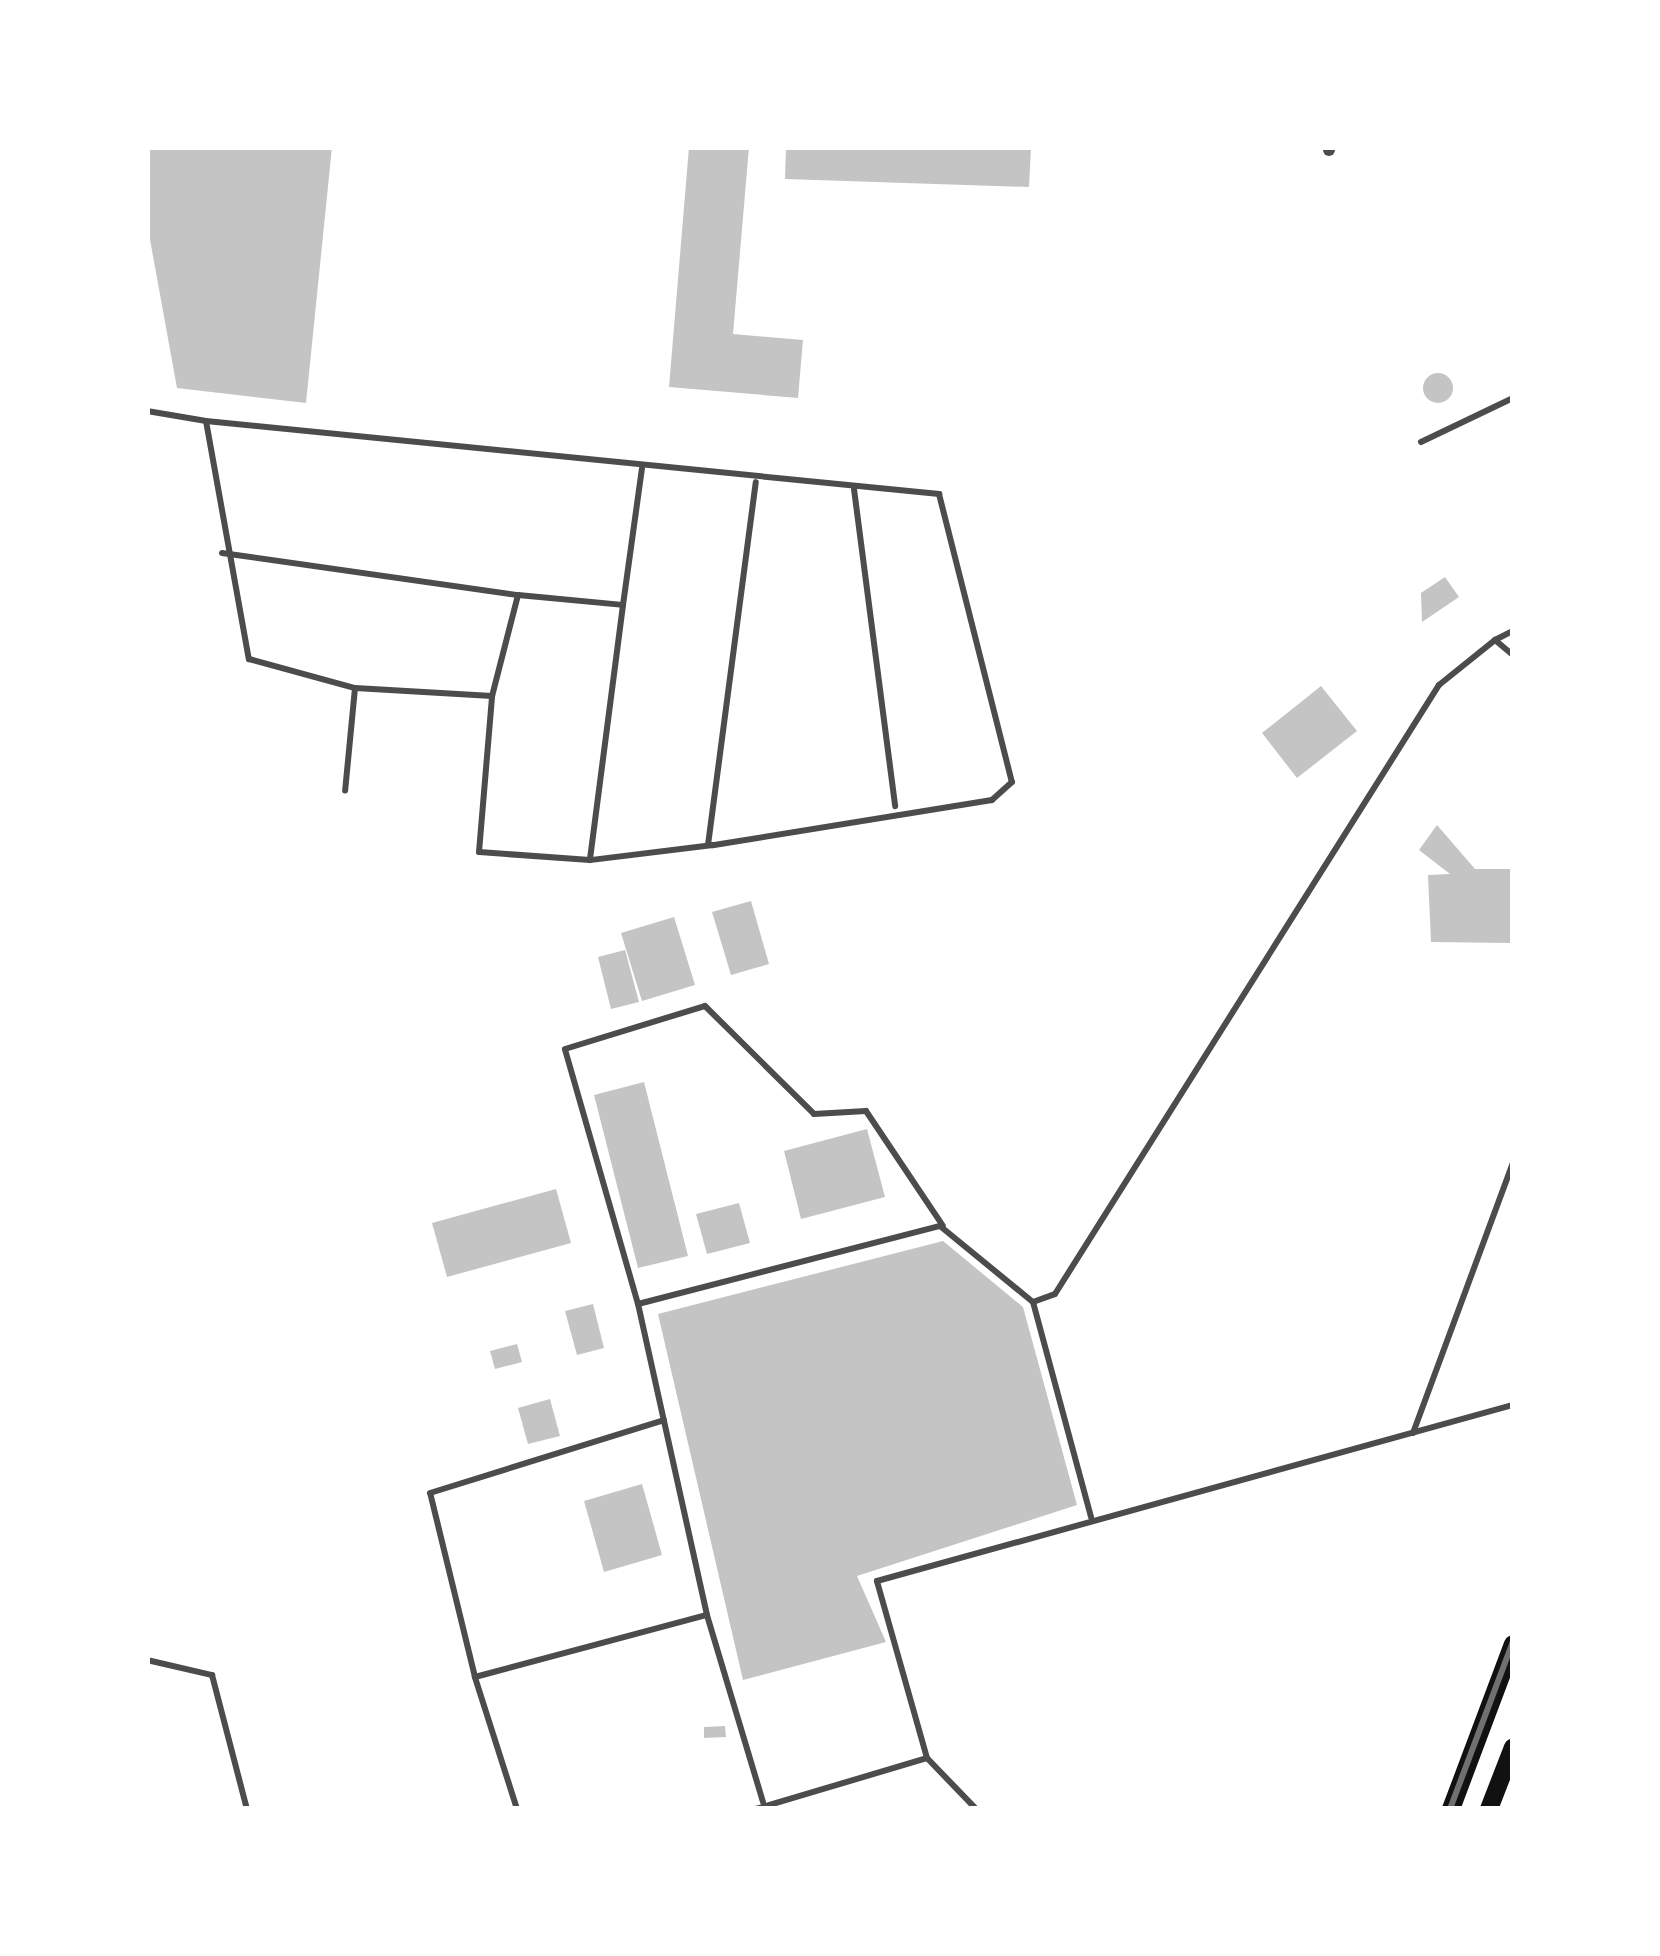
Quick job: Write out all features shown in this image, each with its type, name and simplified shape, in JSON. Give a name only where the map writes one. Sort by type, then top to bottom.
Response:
[{"type":"highway","points":[[1451,1809],[1513,1644]]},
{"type":"highway","points":[[1489,1809],[1513,1747]]},
{"type":"lane","points":[[1421,442],[1513,398]]},
{"type":"lane","points":[[147,411],[756,482],[939,494],[1012,782],[992,800],[896,808],[708,845],[590,860],[479,853],[492,696],[518,595]]},
{"type":"lane","points":[[206,421],[222,553],[249,659],[355,688],[492,696]]},
{"type":"lane","points":[[590,860],[642,468]]},
{"type":"lane","points":[[708,845],[756,482]]},
{"type":"lane","points":[[854,489],[896,808]]},
{"type":"lane","points":[[222,553],[623,605]]},
{"type":"lane","points":[[1033,1302],[1055,1294],[1088,1250],[1439,685],[1513,631]]},
{"type":"lane","points":[[1496,640],[1513,655]]},
{"type":"lane","points":[[345,791],[355,688]]},
{"type":"lane","points":[[928,1758],[759,1806],[707,1615],[638,1304],[565,1049],[705,1006],[814,1114],[866,1111],[943,1226],[1033,1302],[1091,1517]]},
{"type":"lane","points":[[1413,1432],[1513,1163]]},
{"type":"lane","points":[[638,1304],[943,1226]]},
{"type":"lane","points":[[976,1809],[928,1758],[877,1581],[1091,1517],[1513,1405]]},
{"type":"lane","points":[[518,1809],[476,1677],[430,1493],[664,1420]]},
{"type":"lane","points":[[476,1677],[707,1615]]},
{"type":"lane","points":[[147,1660],[212,1676],[247,1809]]},
{"type":"building","points":[[147,147],[332,147],[306,403],[177,388],[147,223]]},
{"type":"building","points":[[689,147],[749,147],[733,334],[803,340],[798,398],[669,387]]},
{"type":"building","points":[[786,147],[1031,147],[1029,187],[785,179]]},
{"type":"building","points":[[1438,373],[1449,377],[1453,388],[1449,399],[1438,403],[1427,399],[1423,388],[1427,377]]},
{"type":"building","points":[[1445,577],[1459,597],[1422,622],[1421,593]]},
{"type":"building","points":[[1321,686],[1357,731],[1297,778],[1262,733]]},
{"type":"building","points":[[1437,825],[1475,869],[1511,869],[1513,943],[1431,942],[1428,875],[1450,874],[1419,850]]},
{"type":"building","points":[[751,901],[769,964],[731,975],[712,912]]},
{"type":"building","points":[[674,917],[695,985],[642,1001],[621,933]]},
{"type":"building","points":[[625,950],[639,1002],[611,1009],[598,957]]},
{"type":"building","points":[[644,1082],[688,1256],[638,1268],[594,1095]]},
{"type":"building","points":[[867,1129],[885,1197],[801,1219],[784,1151]]},
{"type":"building","points":[[556,1189],[571,1243],[447,1277],[432,1223]]},
{"type":"building","points":[[739,1203],[750,1243],[707,1254],[696,1214]]},
{"type":"building","points":[[943,1241],[1023,1307],[1077,1505],[857,1576],[886,1642],[743,1680],[658,1314]]},
{"type":"building","points":[[593,1304],[604,1348],[577,1355],[565,1311]]},
{"type":"building","points":[[517,1344],[522,1362],[495,1369],[490,1351]]},
{"type":"building","points":[[550,1399],[560,1436],[528,1444],[518,1408]]},
{"type":"building","points":[[642,1484],[662,1555],[604,1572],[584,1501]]},
{"type":"building","points":[[725,1726],[726,1737],[704,1738],[704,1727]]},
{"type":"railway","points":[[1450,1809],[1513,1641]]}]
